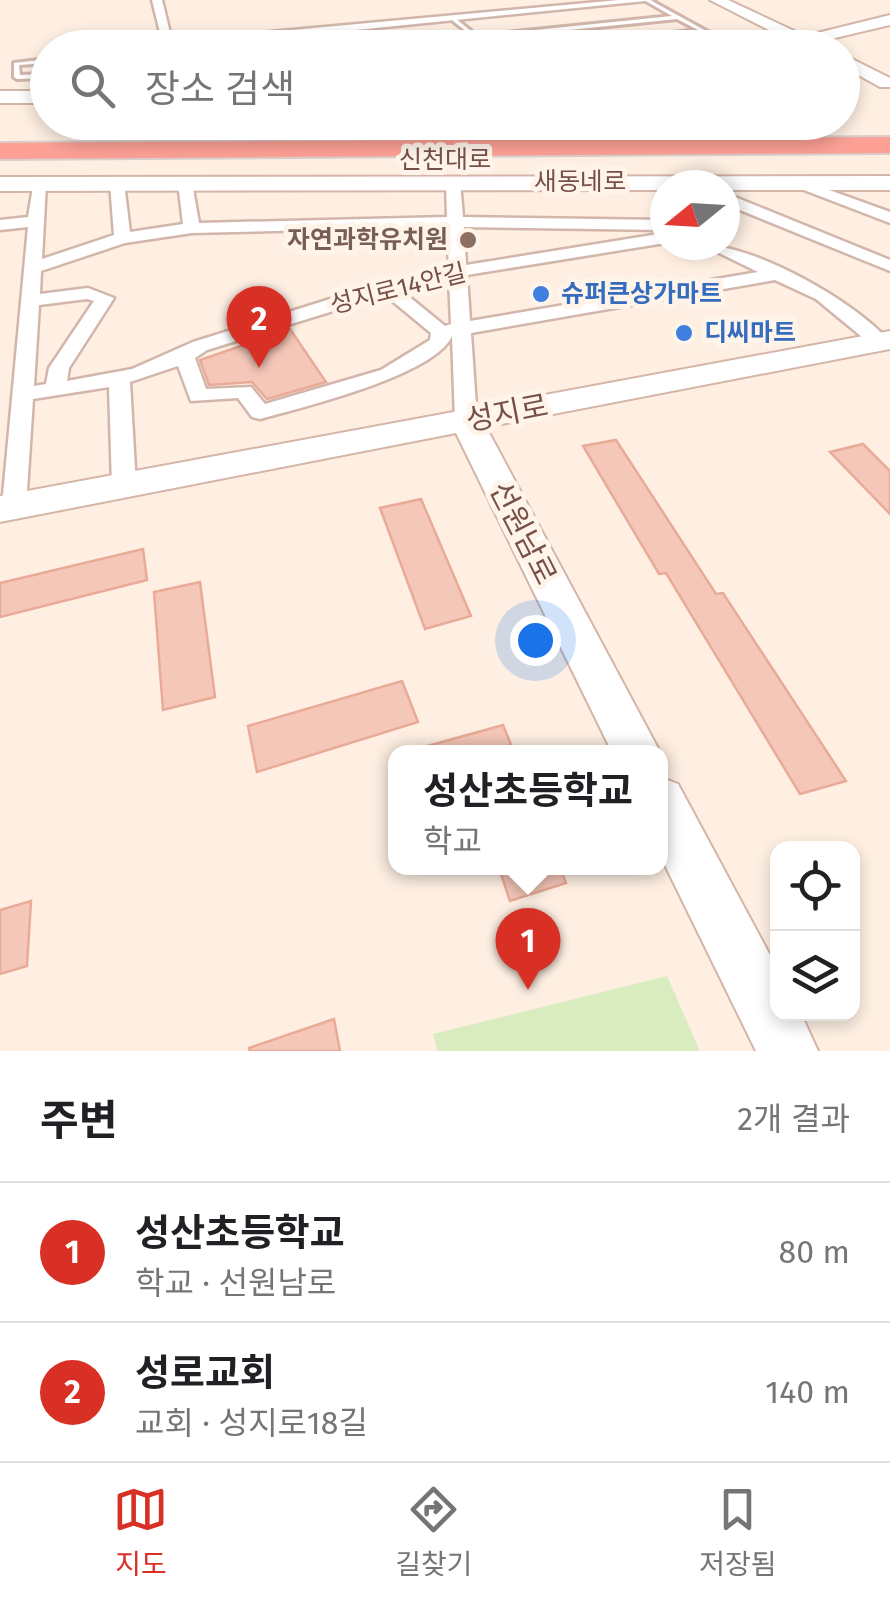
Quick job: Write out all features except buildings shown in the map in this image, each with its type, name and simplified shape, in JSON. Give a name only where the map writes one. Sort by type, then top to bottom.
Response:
[{"type":"highway","name":"신천대로","points":[[860,122],[890,122]]},
{"type":"highway","name":"신천대로","points":[[0,128],[30,128]]},
{"type":"highway","points":[[860,134],[890,134]]},
{"type":"highway","points":[[0,141],[127,140]]},
{"type":"highway","points":[[0,151],[890,145]]},
{"type":"highway","name":"신천대로","points":[[0,159],[890,158]]},
{"type":"street","points":[[156,0],[163,30]]},
{"type":"street","points":[[363,30],[648,0]]},
{"type":"street","points":[[717,0],[781,30]]},
{"type":"street","points":[[857,30],[890,20]]},
{"type":"street","points":[[860,70],[886,86]]},
{"type":"street","points":[[860,90],[886,86]]},
{"type":"street","points":[[0,97],[30,96]]},
{"type":"street","points":[[0,106],[30,106]]},
{"type":"street","points":[[453,182],[459,271],[452,331],[466,421]]},
{"type":"street","name":"새동네로","points":[[796,182],[890,218]]},
{"type":"street","points":[[185,183],[192,228]]},
{"type":"street","name":"새동네로","points":[[0,184],[650,183]]},
{"type":"street","name":"새동네로","points":[[740,183],[890,183]]},
{"type":"street","points":[[7,508],[22,394],[39,184]]},
{"type":"street","points":[[116,184],[122,238]]},
{"type":"street","points":[[740,204],[890,266]]},
{"type":"street","points":[[740,208],[745,206]]},
{"type":"street","points":[[0,226],[36,220]]},
{"type":"street","points":[[32,268],[122,238],[192,228],[456,222],[650,225]]},
{"type":"street","name":"성지로14안길","points":[[22,394],[119,378],[185,358],[200,346],[459,271],[650,240]]},
{"type":"street","points":[[740,259],[822,296],[885,341]]},
{"type":"street","points":[[185,358],[198,396],[244,391],[260,412],[388,374],[439,344],[452,331],[774,275]]},
{"type":"street","points":[[389,289],[452,331]]},
{"type":"street","points":[[30,301],[88,293],[105,298],[59,368],[56,388]]},
{"type":"street","name":"성지로","points":[[7,508],[885,341]]},
{"type":"street","points":[[119,378],[124,486]]},
{"type":"street","name":"선원남로","points":[[466,421],[632,745]]},
{"type":"street","points":[[668,817],[788,1051]]},
{"type":"lane","points":[[648,0],[702,30]]},
{"type":"lane","points":[[547,30],[677,16]]},
{"type":"lane","points":[[456,20],[468,30]]},
{"type":"lane","points":[[30,63],[16,64],[17,77],[30,77]]},
{"type":"green space","points":[[667,976],[700,1051],[437,1051],[433,1034]]},
{"type":"place","name":"자연과학유치원","points":[[468,240]]},
{"type":"place","name":"슈퍼큰상가마트","points":[[541,294]]},
{"type":"place","name":"디씨마트","points":[[684,333]]},
{"type":"place","name":"성로교회","points":[[259,368]]},
{"type":"place","name":"성산초등학교","points":[[528,990]]}]
